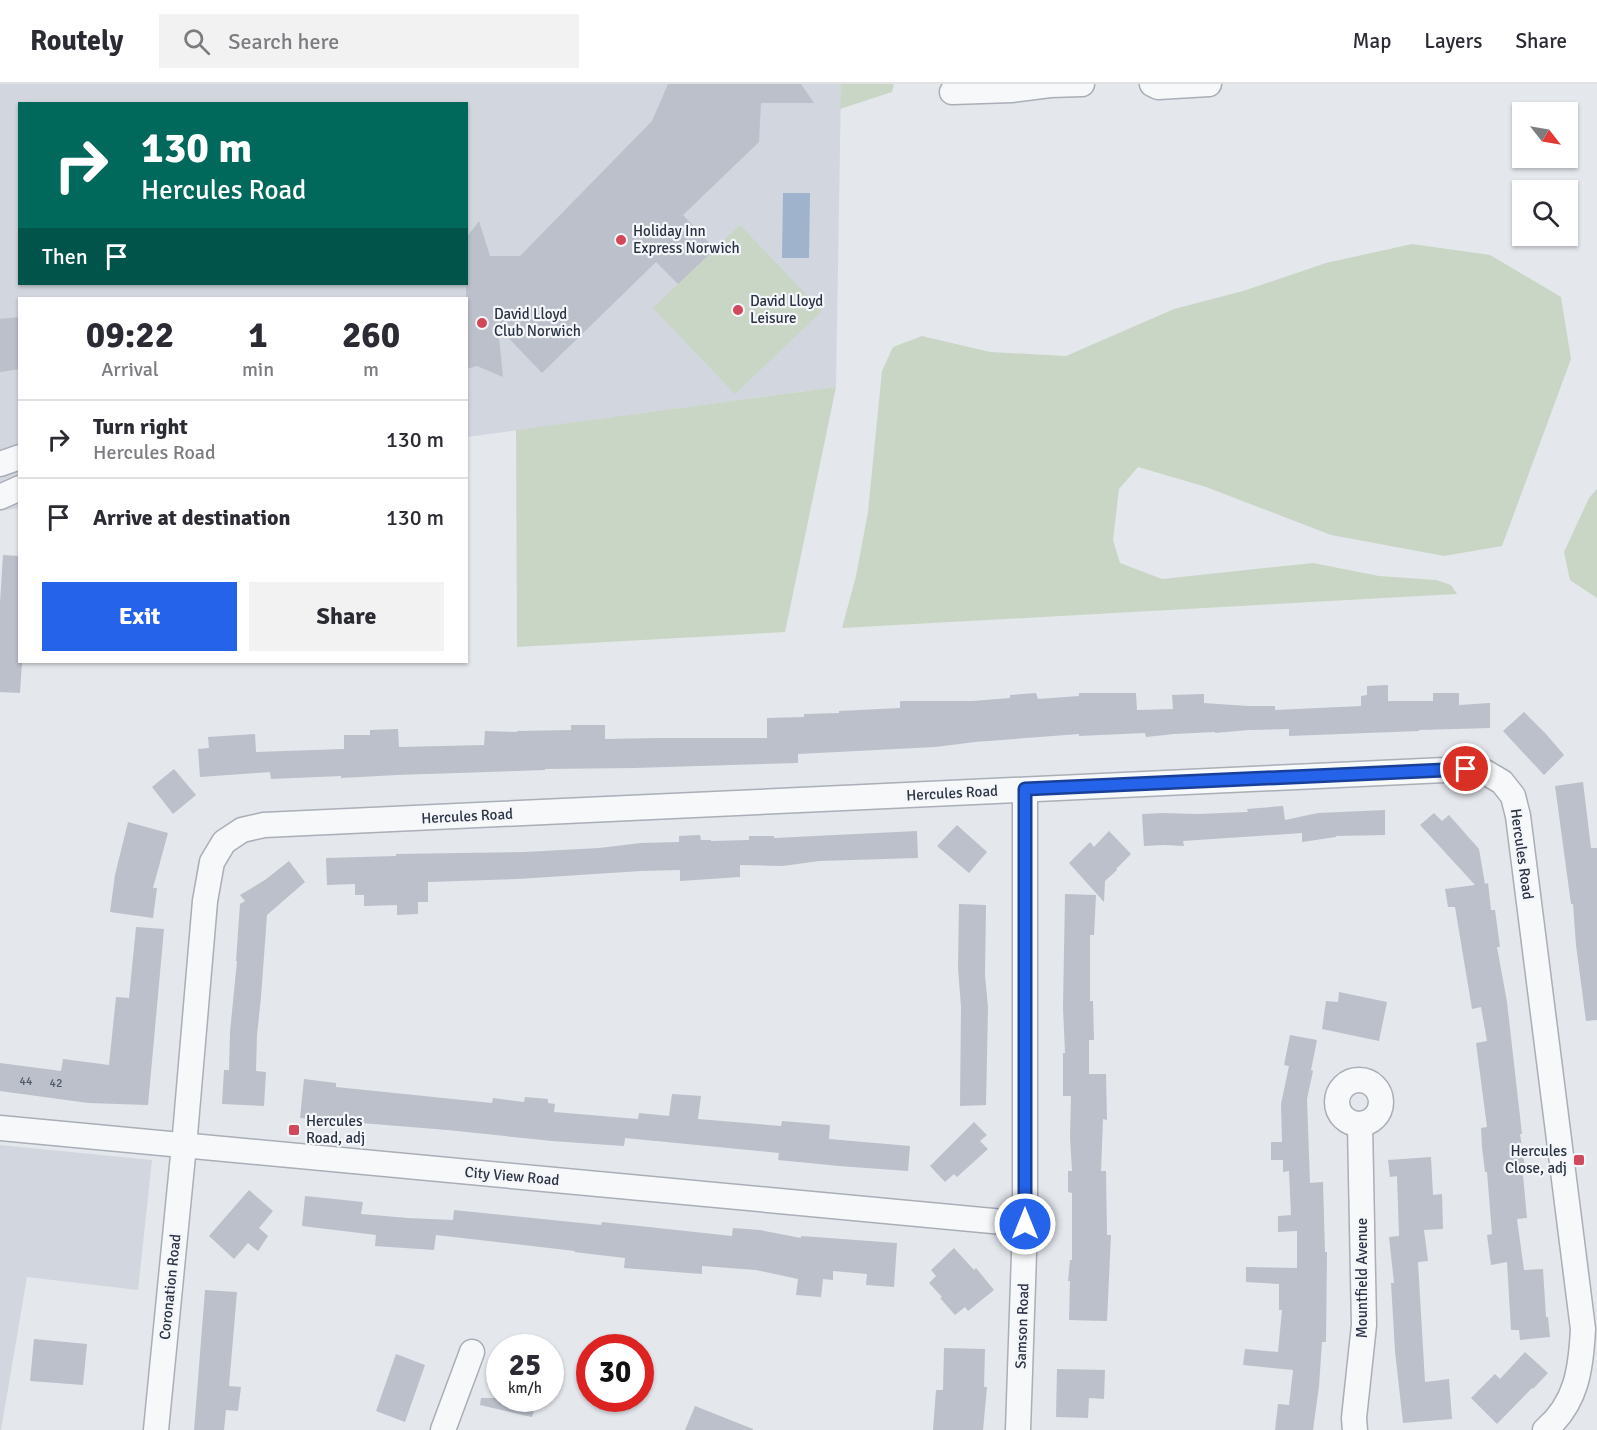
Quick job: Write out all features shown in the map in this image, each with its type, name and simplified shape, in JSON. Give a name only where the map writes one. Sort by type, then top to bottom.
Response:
[{"type":"street","points":[[952,92],[1080,84]]},
{"type":"street","points":[[1152,84],[1158,87],[1209,84]]},
{"type":"street","points":[[0,464],[18,458]]},
{"type":"street","points":[[0,497],[18,489]]},
{"type":"street","name":"Hercules Road","points":[[184,1145],[205,901],[212,862],[224,842],[242,830],[264,825],[1025,789],[1466,769],[1485,772],[1502,782],[1513,796],[1518,816],[1583,1329],[1581,1364],[1574,1392],[1563,1410],[1545,1430]]},
{"type":"street","name":"Samson Road","points":[[1018,1430],[1025,1224],[1025,789]]},
{"type":"street","name":"Mountfield Avenue","points":[[1355,1430],[1354,1418],[1364,1325],[1360,1125]]},
{"type":"street","name":"City View Road","points":[[0,1128],[1025,1224]]},
{"type":"street","name":"Coronation Road","points":[[156,1430],[184,1145]]},
{"type":"street","points":[[443,1430],[472,1352]]},
{"type":"shaded area","points":[[0,84],[841,84],[836,387],[468,437],[468,297],[18,297],[18,508],[0,511]]},
{"type":"shaded area","points":[[0,1145],[152,1160],[138,1290],[27,1277],[1,1430],[0,1430]]},
{"type":"green space","points":[[841,84],[894,84],[892,92],[840,109]]},
{"type":"green space","name":"David Lloyd Leisure","points":[[740,225],[822,311],[735,394],[653,308]]},
{"type":"green space","points":[[1412,244],[1490,255],[1561,297],[1571,359],[1502,546],[1444,556],[1331,535],[1206,487],[1138,467],[1119,489],[1113,540],[1120,563],[1162,579],[1313,563],[1379,576],[1436,580],[1451,585],[1457,594],[842,628],[856,576],[868,512],[882,371],[893,347],[922,336],[990,352],[1066,356],[1174,309],[1243,291],[1326,263]]},
{"type":"green space","points":[[836,387],[785,632],[517,647],[516,430]]},
{"type":"green space","points":[[1597,489],[1597,598],[1570,580],[1564,552],[1589,498]]},
{"type":"water","points":[[783,193],[810,193],[809,258],[782,258]]},
{"type":"building","name":"Holiday Inn Express Norwich","points":[[668,84],[801,84],[814,103],[761,103],[759,142],[683,215],[715,249],[678,284],[656,262],[542,373],[498,327],[503,377],[477,366],[468,368],[466,285],[468,285],[468,235],[479,221],[490,256],[520,256],[652,121]]},
{"type":"building","points":[[18,317],[18,369],[0,372],[0,319]]},
{"type":"building","points":[[3,555],[18,556],[18,663],[22,663],[20,693],[0,692],[0,603]]},
{"type":"building","points":[[1388,685],[1388,701],[1433,701],[1433,693],[1459,693],[1459,705],[1490,703],[1490,728],[1289,736],[1289,729],[1146,737],[1145,733],[1079,736],[1079,734],[935,747],[798,754],[798,763],[545,769],[341,778],[341,776],[271,779],[270,772],[200,777],[198,749],[209,748],[208,737],[255,734],[256,752],[344,749],[344,735],[370,735],[370,730],[398,729],[399,747],[484,745],[485,731],[571,730],[571,725],[605,725],[605,739],[767,738],[767,718],[900,708],[900,701],[972,701],[1036,693],[1038,699],[1079,696],[1079,693],[1136,693],[1137,710],[1173,709],[1172,695],[1204,694],[1204,703],[1275,706],[1275,710],[1361,706],[1361,696],[1367,695],[1367,686]]},
{"type":"building","points":[[1524,712],[1564,755],[1544,775],[1503,731]]},
{"type":"building","points":[[174,769],[196,795],[173,814],[152,787]]},
{"type":"building","points":[[1583,782],[1591,848],[1597,848],[1597,1020],[1586,1021],[1573,904],[1571,904],[1555,786]]},
{"type":"building","points":[[1283,806],[1285,820],[1318,813],[1385,810],[1385,835],[1336,836],[1302,842],[1302,833],[1183,841],[1184,846],[1144,846],[1142,814],[1248,812],[1247,809]]},
{"type":"building","points":[[1434,813],[1442,821],[1449,815],[1479,849],[1485,884],[1488,883],[1491,910],[1495,910],[1500,947],[1497,947],[1507,1002],[1526,1175],[1523,1175],[1527,1218],[1517,1219],[1524,1270],[1543,1269],[1546,1317],[1548,1317],[1550,1337],[1520,1340],[1519,1330],[1511,1330],[1507,1262],[1491,1265],[1487,1235],[1492,1234],[1481,1128],[1487,1127],[1476,1043],[1487,1041],[1481,1007],[1472,1009],[1455,907],[1448,907],[1445,889],[1475,885],[1420,825]]},
{"type":"building","points":[[128,822],[168,833],[153,888],[157,888],[153,918],[110,912],[115,875]]},
{"type":"building","points":[[957,825],[987,852],[969,873],[937,846]]},
{"type":"building","points":[[917,831],[918,858],[819,861],[783,866],[740,865],[740,877],[680,881],[680,870],[428,882],[428,902],[418,902],[418,914],[397,915],[397,905],[364,906],[364,895],[355,895],[355,884],[327,885],[326,858],[599,848],[641,843],[679,842],[679,836],[700,835],[701,840],[711,841],[749,840],[749,836],[774,836],[774,838]]},
{"type":"building","points":[[1109,831],[1131,854],[1105,881],[1104,902],[1069,863],[1090,842],[1094,847]]},
{"type":"building","points":[[289,861],[305,882],[267,915],[256,1071],[266,1072],[264,1106],[222,1104],[224,1070],[229,1070],[240,904],[245,901],[240,895],[265,880]]},
{"type":"building","points":[[1065,894],[1096,895],[1094,935],[1090,935],[1090,1001],[1093,1001],[1094,1040],[1089,1040],[1089,1074],[1106,1074],[1107,1120],[1103,1119],[1101,1171],[1106,1171],[1107,1235],[1111,1235],[1107,1321],[1069,1320],[1070,1281],[1068,1281],[1070,1260],[1072,1260],[1072,1193],[1068,1192],[1068,1171],[1072,1171],[1071,1096],[1063,1096]]},
{"type":"building","points":[[959,904],[986,905],[985,975],[988,1007],[986,1105],[960,1106]]},
{"type":"building","points":[[136,927],[164,929],[148,1105],[88,1103],[0,1091],[0,1063],[61,1071],[63,1059],[109,1065],[116,997],[129,998]]},
{"type":"building","points":[[1339,992],[1387,1002],[1379,1041],[1322,1029],[1326,1001],[1338,1002]]},
{"type":"building","points":[[1290,1035],[1317,1040],[1307,1099],[1310,1183],[1323,1182],[1325,1252],[1327,1252],[1326,1342],[1322,1342],[1313,1430],[1275,1430],[1278,1404],[1289,1405],[1293,1370],[1243,1365],[1245,1349],[1278,1352],[1282,1310],[1279,1310],[1279,1284],[1246,1282],[1246,1267],[1297,1268],[1297,1231],[1278,1232],[1278,1216],[1291,1215],[1289,1171],[1283,1172],[1283,1160],[1271,1160],[1271,1142],[1282,1142],[1281,1104],[1289,1066],[1284,1065]]},
{"type":"building","points":[[304,1079],[336,1083],[336,1087],[492,1103],[493,1098],[524,1102],[525,1097],[548,1099],[548,1103],[555,1104],[554,1112],[638,1119],[639,1113],[669,1116],[672,1094],[701,1096],[698,1119],[781,1126],[782,1121],[830,1125],[829,1139],[910,1146],[908,1171],[778,1160],[779,1153],[625,1138],[624,1146],[300,1118]]},
{"type":"building","points":[[974,1122],[987,1135],[980,1141],[988,1149],[957,1177],[954,1174],[945,1182],[930,1166]]},
{"type":"building","points":[[1431,1157],[1433,1195],[1442,1194],[1443,1229],[1424,1230],[1428,1261],[1418,1262],[1425,1382],[1449,1379],[1452,1419],[1403,1423],[1395,1351],[1391,1283],[1394,1283],[1389,1237],[1399,1236],[1397,1176],[1390,1177],[1388,1160]]},
{"type":"building","points":[[249,1190],[273,1211],[259,1228],[268,1236],[258,1251],[248,1243],[234,1259],[209,1236]]},
{"type":"building","points":[[305,1196],[363,1202],[361,1214],[408,1218],[453,1220],[454,1210],[601,1225],[602,1222],[732,1236],[733,1228],[760,1230],[801,1238],[801,1236],[897,1243],[894,1287],[866,1285],[867,1274],[833,1271],[833,1280],[823,1279],[821,1297],[796,1295],[798,1279],[756,1270],[702,1266],[702,1274],[624,1268],[625,1258],[436,1235],[434,1250],[375,1246],[376,1235],[302,1226]]},
{"type":"building","points":[[954,1248],[974,1270],[976,1268],[994,1290],[968,1311],[965,1307],[955,1315],[929,1283],[936,1276],[931,1270]]},
{"type":"building","points":[[205,1290],[237,1292],[229,1386],[241,1387],[238,1411],[226,1410],[224,1430],[194,1430]]},
{"type":"building","points":[[34,1339],[87,1344],[83,1385],[30,1381]]},
{"type":"building","points":[[944,1348],[985,1349],[984,1387],[987,1387],[983,1430],[933,1430],[936,1390],[943,1390]]},
{"type":"building","points":[[1525,1352],[1548,1373],[1497,1424],[1471,1398],[1495,1374],[1500,1379]]},
{"type":"building","points":[[396,1354],[425,1365],[405,1422],[376,1411]]},
{"type":"building","points":[[1057,1369],[1105,1370],[1104,1399],[1089,1398],[1088,1418],[1056,1417]]},
{"type":"building","points":[[481,1398],[486,1398],[486,1406],[480,1405]]},
{"type":"building","points":[[695,1406],[753,1429],[753,1430],[685,1430]]},
{"type":"building","points":[[510,1412],[534,1412],[532,1417]]},
{"type":"place","name":"Holiday Inn Express Norwich","points":[[621,240]]},
{"type":"place","name":"David Lloyd Leisure","points":[[738,310]]},
{"type":"place","name":"David Lloyd Club Norwich","points":[[482,323]]},
{"type":"place","name":"Hercules Road, adj","points":[[294,1130]]},
{"type":"place","name":"Hercules Close, adj","points":[[1579,1160]]},
{"type":"route","points":[[1025,1224],[1025,789],[1466,769]]}]
